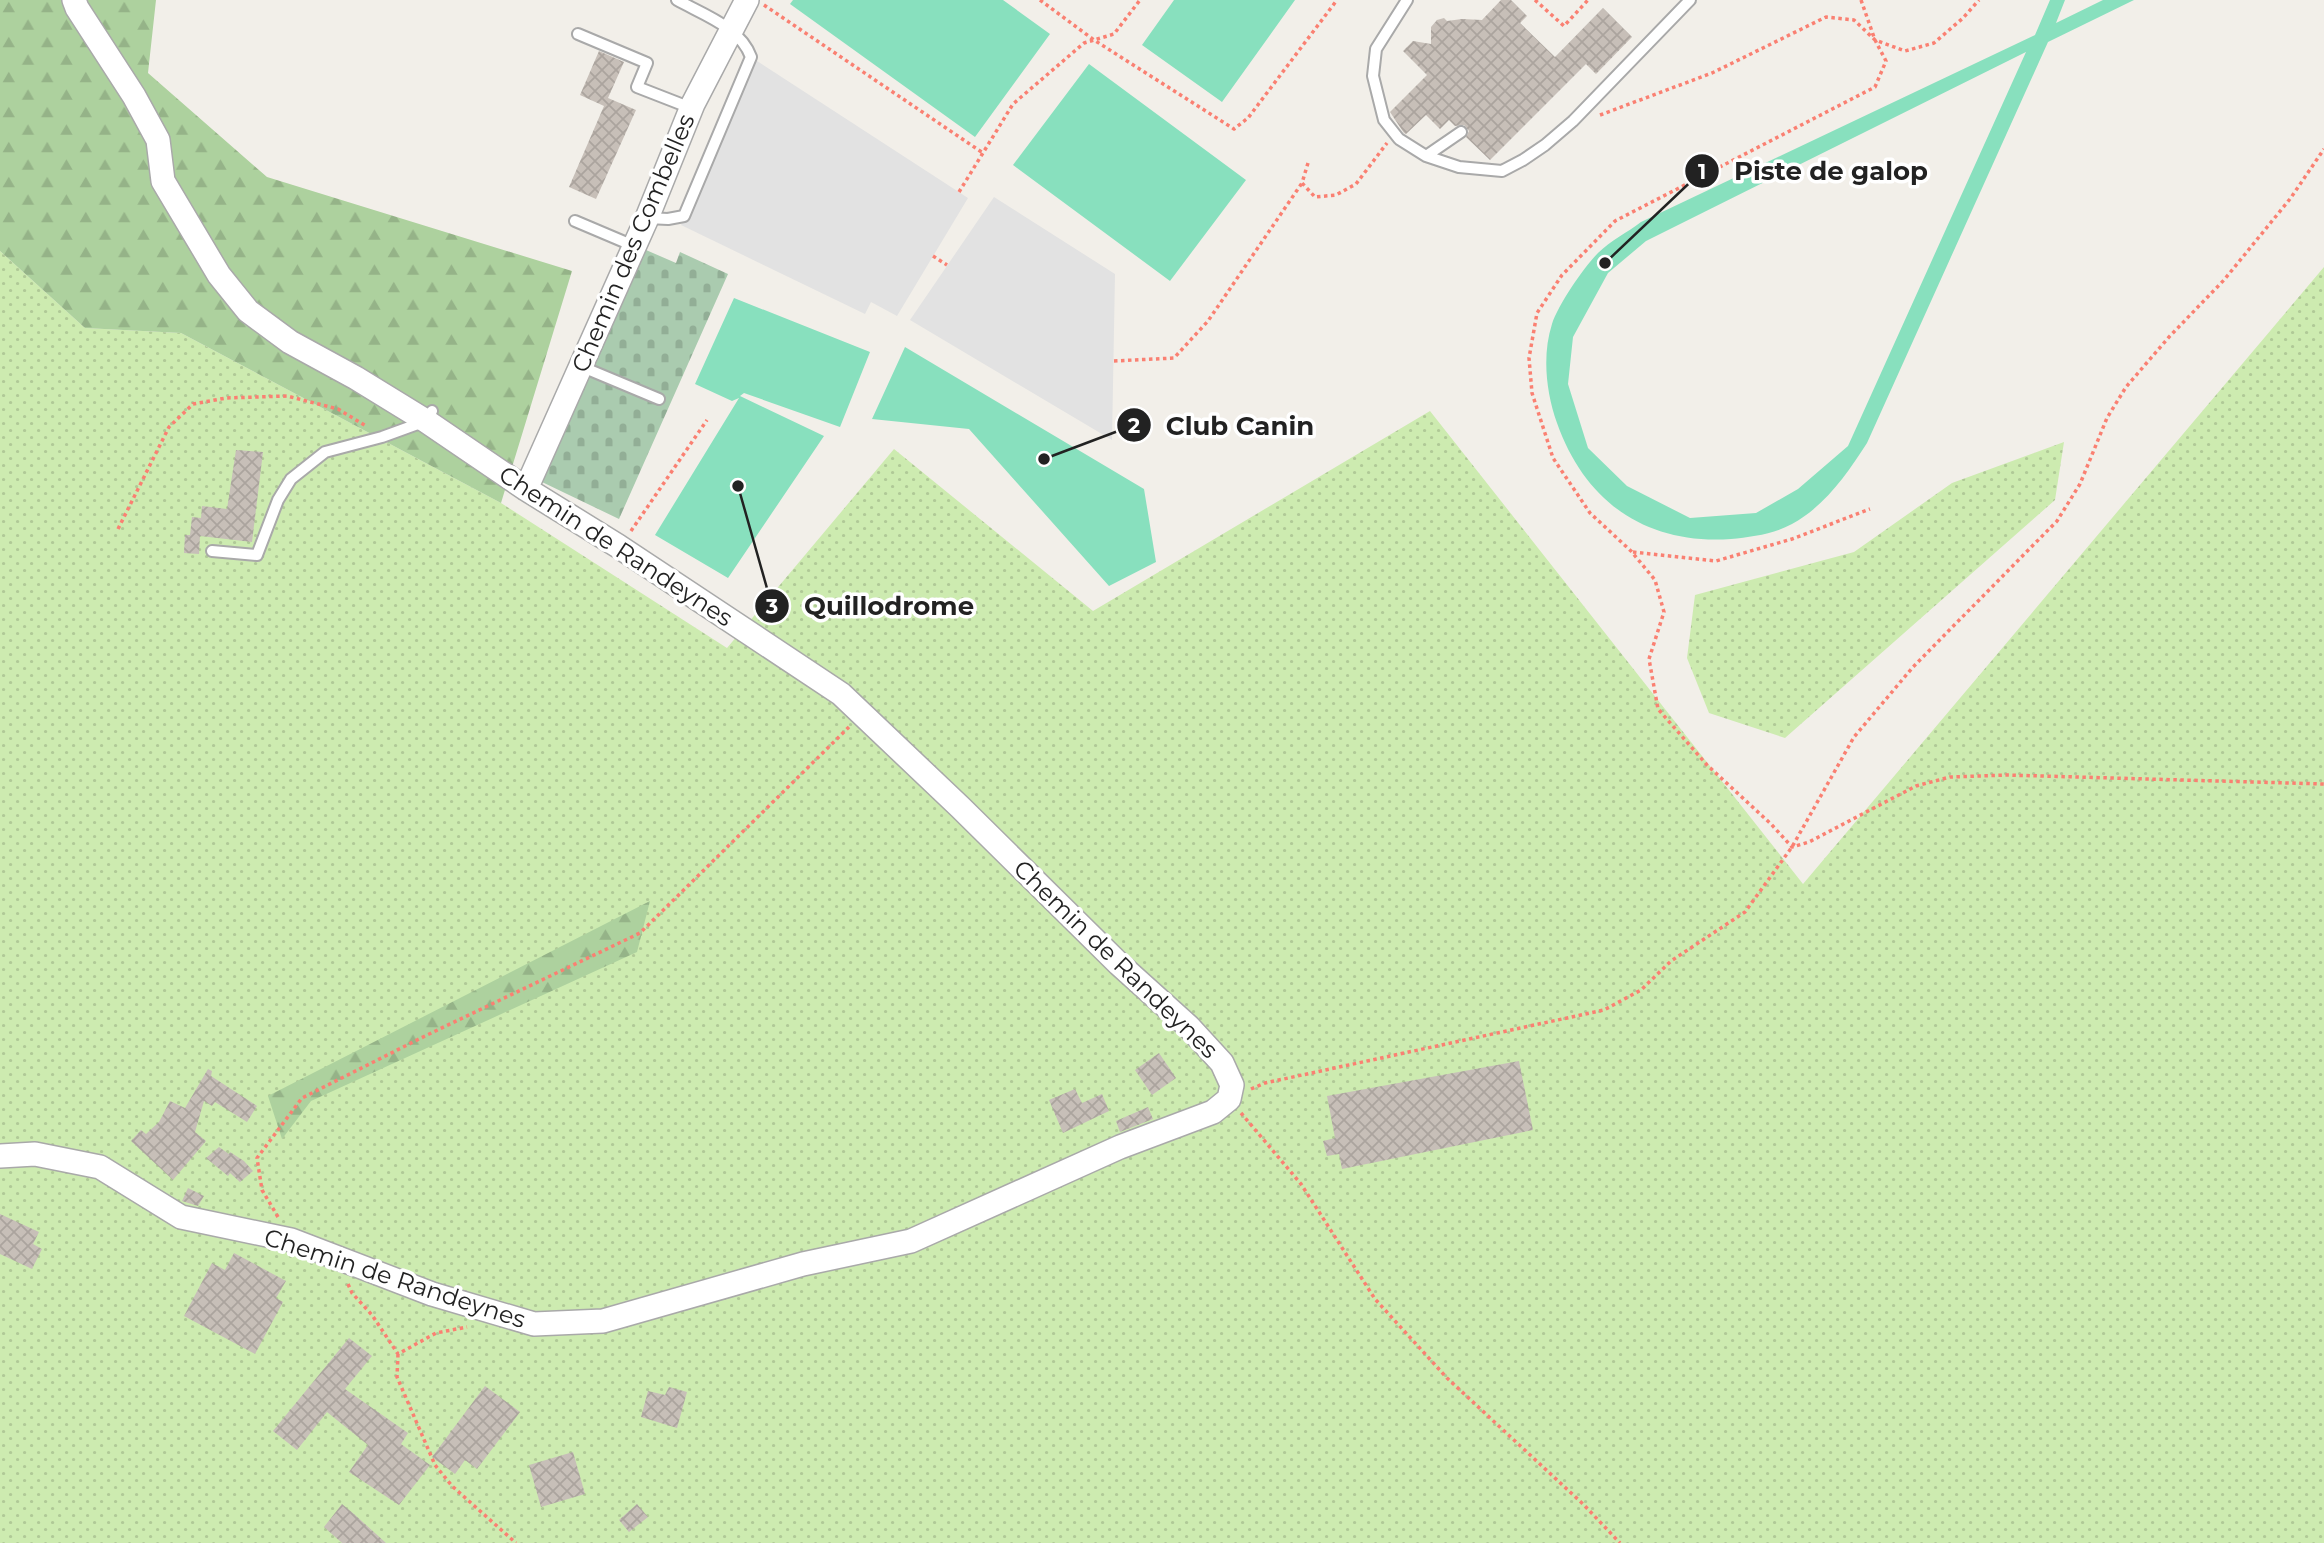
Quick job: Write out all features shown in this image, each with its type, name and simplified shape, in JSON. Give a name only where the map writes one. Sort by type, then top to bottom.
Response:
[{"type":"street","name":"Chemin de Randeynes","points":[[0,1156],[36,1154],[100,1167],[181,1217],[291,1240],[432,1294],[534,1324],[603,1321],[803,1264],[911,1241],[1120,1147],[1213,1112],[1229,1099],[1232,1085],[1223,1063],[1189,1027],[1119,964],[841,694],[618,546],[526,489],[429,416],[290,342],[248,311],[219,275],[163,181],[158,140],[74,0]]},
{"type":"street","name":"Chemin des Combelles","points":[[526,489],[647,218],[691,108],[747,0]]},
{"type":"lane","points":[[647,218],[668,219],[684,216],[751,57],[746,43],[730,29],[677,0]]},
{"type":"lane","points":[[1408,0],[1376,49],[1373,76],[1384,120],[1399,139],[1426,156],[1459,167],[1502,171],[1545,145],[1573,121],[1690,0]]},
{"type":"lane","points":[[578,34],[647,63],[637,87],[691,108]]},
{"type":"lane","points":[[1426,156],[1461,132]]},
{"type":"lane","points":[[575,221],[634,246]]},
{"type":"lane","points":[[580,366],[659,399]]},
{"type":"lane","points":[[212,551],[257,555],[278,500],[291,479],[325,452],[382,437],[429,416]]},
{"type":"path","points":[[757,0],[983,153]]},
{"type":"path","points":[[1040,0],[1094,40],[1234,129],[1248,118],[1337,0]]},
{"type":"path","points":[[959,192],[1013,104],[1084,43],[1114,34],[1140,0]]},
{"type":"path","points":[[1535,0],[1564,26],[1588,0]]},
{"type":"path","points":[[1792,847],[1707,765],[1658,709],[1649,659],[1664,612],[1655,580],[1631,551],[1590,513],[1553,458],[1532,393],[1529,358],[1537,313],[1562,275],[1615,221],[1875,87],[1886,61],[1875,40],[1861,0]]},
{"type":"path","points":[[1573,121],[1607,114],[1712,73],[1826,17],[1854,20],[1875,40],[1905,51],[1934,43],[1964,18],[1979,0]]},
{"type":"path","points":[[1302,183],[1315,197],[1336,195],[1356,184],[1394,133]]},
{"type":"path","points":[[1620,1543],[1583,1504],[1447,1378],[1375,1299],[1301,1184],[1229,1099],[1265,1083],[1604,1010],[1642,990],[1671,961],[1745,912],[1792,847],[1854,737],[1913,667],[2057,521],[2080,484],[2107,418],[2126,387],[2169,337],[2224,281],[2290,199],[2324,149]]},
{"type":"path","points":[[1114,361],[1174,358],[1208,321],[1302,183],[1308,163]]},
{"type":"path","points":[[933,256],[947,265]]},
{"type":"path","points":[[118,529],[169,428],[193,404],[226,398],[287,396],[338,409],[382,437]]},
{"type":"path","points":[[618,546],[633,529],[707,419]]},
{"type":"path","points":[[1631,551],[1716,561],[1792,539],[1870,509]]},
{"type":"path","points":[[291,1240],[262,1190],[257,1158],[302,1098],[640,933],[862,713]]},
{"type":"path","points":[[1792,847],[1809,842],[1916,786],[1950,777],[2006,775],[2324,784]]},
{"type":"path","points":[[334,1258],[352,1293],[372,1315],[398,1354],[397,1377],[435,1465],[452,1486],[516,1543]]},
{"type":"path","points":[[398,1354],[436,1333],[476,1324]]},
{"type":"green space","points":[[0,0],[156,0],[148,73],[267,177],[572,271],[501,503],[181,333],[85,328],[0,251]]},
{"type":"green space","points":[[793,0],[1003,0],[1050,34],[975,137],[790,4]]},
{"type":"green space","points":[[1174,0],[1295,0],[1222,102],[1142,45]]},
{"type":"green space","points":[[2050,0],[2065,0],[2056,23],[2103,0],[2134,0],[2048,42],[1867,443],[1825,499],[1804,517],[1778,530],[1731,539],[1700,539],[1672,535],[1646,526],[1623,513],[1602,496],[1569,451],[1557,423],[1550,399],[1546,361],[1555,316],[1572,287],[1598,253],[1641,222],[2035,35]],"holes":[[[2026,52],[1848,446],[1798,489],[1756,513],[1690,518],[1627,486],[1588,448],[1568,384],[1573,337],[1608,273],[1646,241]]]},
{"type":"green space","points":[[1089,64],[1246,180],[1170,281],[1013,165]]},
{"type":"green space","points":[[646,250],[676,263],[680,252],[728,274],[619,519],[542,482]]},
{"type":"green space","points":[[0,251],[85,328],[181,333],[501,503],[727,648],[894,449],[1093,611],[1430,411],[1803,884],[2324,267],[2324,1543],[0,1543]]},
{"type":"green space","points":[[734,298],[870,352],[840,427],[744,393],[740,396],[824,436],[728,578],[655,535],[739,398],[732,401],[695,384]]},
{"type":"green space","points":[[905,347],[1144,489],[1156,562],[1109,586],[969,429],[872,419]]},
{"type":"green space","points":[[2064,442],[2055,500],[1785,738],[1709,713],[1687,658],[1695,595],[1854,552],[1952,483]]},
{"type":"green space","points":[[650,901],[637,952],[311,1101],[282,1139],[268,1096]]},
{"type":"shaded area","points":[[751,57],[968,198],[897,316],[871,302],[865,314],[681,225]]},
{"type":"shaded area","points":[[994,197],[1115,274],[1112,440],[910,320]]},
{"type":"building","points":[[1501,0],[1511,0],[1527,16],[1520,23],[1555,57],[1603,8],[1632,37],[1596,74],[1586,64],[1490,160],[1466,137],[1469,131],[1464,125],[1455,126],[1449,120],[1440,129],[1426,115],[1404,133],[1390,112],[1427,75],[1403,51],[1413,41],[1431,44],[1431,27],[1437,20],[1482,20]]},
{"type":"building","points":[[599,51],[624,62],[608,98],[636,110],[596,199],[569,187],[604,106],[580,95]]},
{"type":"building","points":[[236,450],[263,452],[252,542],[200,536],[199,554],[184,553],[185,535],[190,535],[192,517],[201,518],[202,506],[227,509]]},
{"type":"building","points":[[1159,1053],[1176,1078],[1152,1095],[1135,1070]]},
{"type":"building","points":[[1519,1061],[1533,1130],[1342,1169],[1339,1154],[1327,1156],[1323,1141],[1335,1138],[1327,1096]]},
{"type":"building","points":[[208,1069],[212,1071],[211,1076],[257,1106],[247,1122],[215,1102],[212,1106],[204,1101],[195,1132],[206,1141],[173,1180],[131,1141],[141,1130],[146,1134],[159,1122],[170,1101],[185,1108]]},
{"type":"building","points":[[1075,1089],[1082,1103],[1102,1094],[1109,1111],[1063,1133],[1049,1100]]},
{"type":"building","points":[[1148,1107],[1153,1119],[1120,1132],[1116,1121]]},
{"type":"building","points":[[219,1147],[244,1161],[253,1171],[240,1182],[230,1173],[228,1176],[206,1158]]},
{"type":"building","points":[[188,1188],[204,1196],[198,1206],[182,1201]]},
{"type":"building","points":[[0,1214],[39,1232],[33,1244],[42,1249],[32,1269],[0,1254]]},
{"type":"building","points":[[234,1253],[286,1281],[276,1298],[283,1302],[255,1354],[184,1316],[212,1263],[225,1270]]},
{"type":"building","points":[[349,1338],[372,1356],[345,1389],[408,1433],[401,1444],[430,1465],[399,1505],[349,1472],[368,1445],[327,1412],[297,1450],[273,1431]]},
{"type":"building","points":[[485,1386],[520,1412],[477,1469],[465,1460],[455,1474],[432,1457]]},
{"type":"building","points":[[669,1387],[687,1392],[677,1428],[641,1417],[648,1391],[665,1395]]},
{"type":"building","points":[[573,1452],[585,1494],[541,1507],[529,1465]]},
{"type":"building","points":[[342,1504],[386,1543],[342,1543],[324,1527]]},
{"type":"building","points":[[637,1504],[648,1517],[629,1532],[619,1520]]},
{"type":"place","name":"Piste de galop","points":[[1605,263]]},
{"type":"place","name":"Club Canin","points":[[1044,459]]},
{"type":"place","name":"Quillodrome","points":[[738,486]]}]
